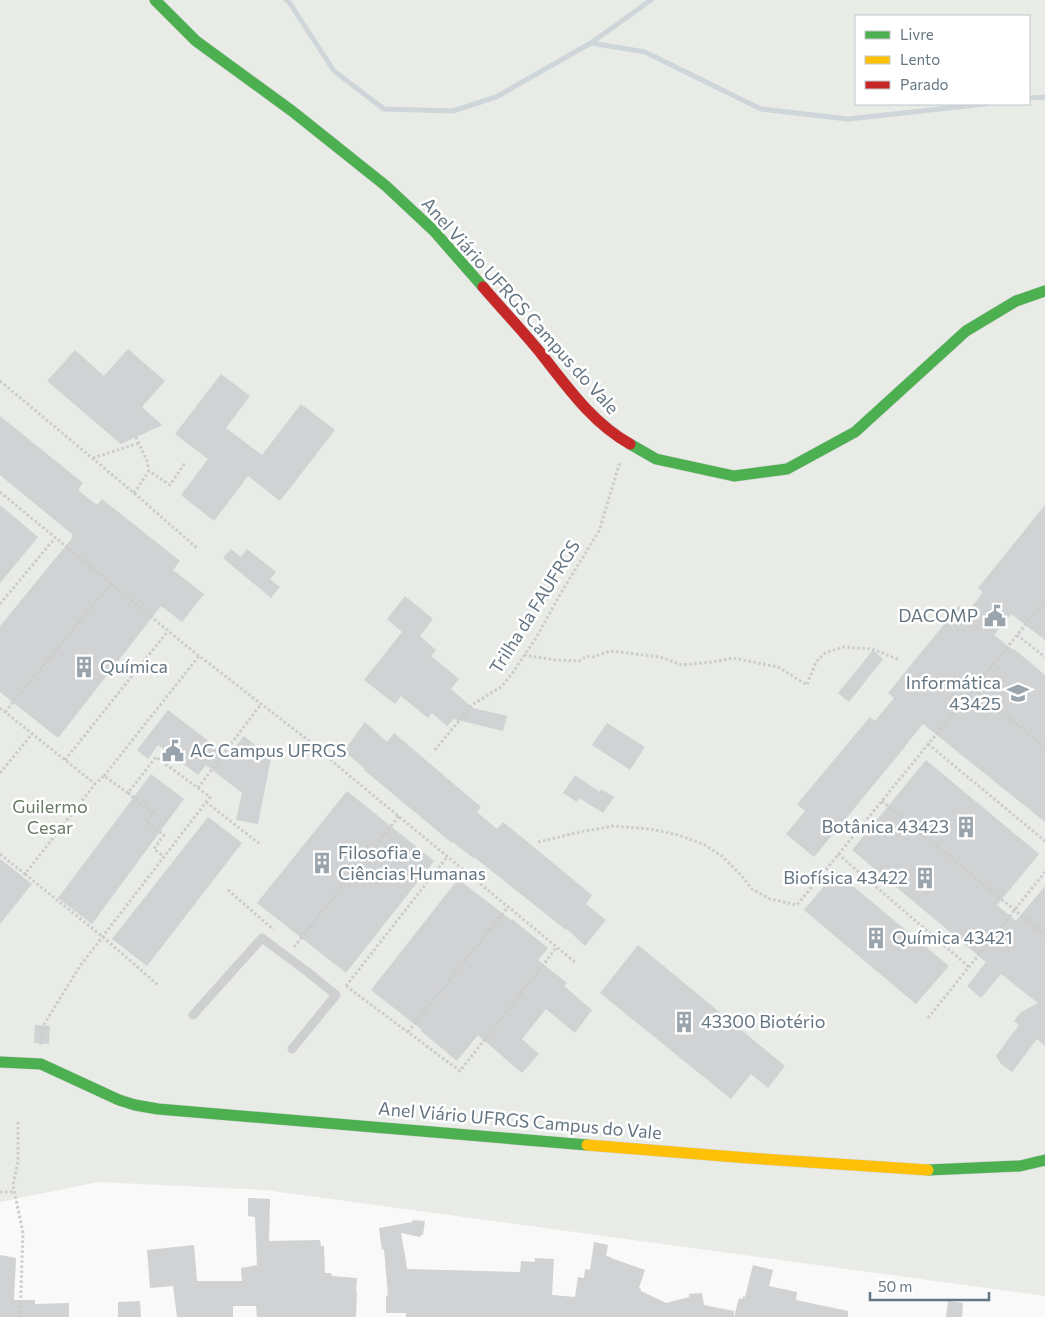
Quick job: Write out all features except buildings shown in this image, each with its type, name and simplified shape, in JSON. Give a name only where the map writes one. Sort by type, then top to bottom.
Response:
[{"type":"street","name":"Anel Viário UFRGS Campus do Vale","points":[[156,0],[196,41],[292,111],[386,186],[434,231],[538,350],[578,401],[606,429],[656,459],[734,476],[787,468],[855,432],[966,330],[1016,301],[1045,291]]},
{"type":"street","name":"Anel Viário UFRGS Campus do Vale","points":[[0,1062],[41,1064],[119,1100],[158,1109],[748,1158],[923,1170],[1020,1166],[1045,1160]]},
{"type":"lane","points":[[193,1015],[262,938],[309,972],[336,995],[292,1049]]},
{"type":"path","points":[[0,381],[198,549]]},
{"type":"path","points":[[136,437],[147,461],[149,471],[170,485],[185,463]]},
{"type":"path","points":[[93,458],[139,443]]},
{"type":"path","name":"Trilha da FAUFRGS","points":[[435,750],[472,705],[502,686],[536,638],[599,531],[622,455]]},
{"type":"path","points":[[134,493],[149,471]]},
{"type":"path","points":[[0,493],[199,656],[313,744],[576,963]]},
{"type":"path","points":[[0,604],[55,538]]},
{"type":"path","points":[[5,712],[111,583]]},
{"type":"path","points":[[538,842],[613,826],[650,829],[678,835],[703,844],[722,856],[752,889],[770,899],[797,905],[1045,601]]},
{"type":"path","points":[[65,760],[168,631]]},
{"type":"path","points":[[1017,635],[1045,657]]},
{"type":"path","points":[[524,655],[578,661],[587,656],[593,657],[610,651],[660,657],[682,665],[733,658],[778,667],[807,685],[816,662],[825,653],[844,647],[872,649],[900,660]]},
{"type":"path","points":[[25,874],[199,656]]},
{"type":"path","points":[[993,664],[999,669]]},
{"type":"path","points":[[973,689],[1045,747]]},
{"type":"path","points":[[198,788],[261,704]]},
{"type":"path","points":[[0,708],[95,784]]},
{"type":"path","points":[[953,714],[958,718]]},
{"type":"path","points":[[0,773],[32,734]]},
{"type":"path","points":[[928,744],[1045,841]]},
{"type":"path","points":[[40,1052],[43,1026],[80,966],[210,797],[156,757],[128,793]]},
{"type":"path","points":[[104,776],[153,812],[146,822],[164,835],[154,849],[164,857]]},
{"type":"path","points":[[882,801],[1045,935]]},
{"type":"path","points":[[206,802],[261,845]]},
{"type":"path","points":[[287,941],[294,948],[399,816]]},
{"type":"path","points":[[0,854],[103,937],[158,985]]},
{"type":"path","points":[[838,854],[968,967]]},
{"type":"path","points":[[346,986],[448,856]]},
{"type":"path","points":[[928,1018],[1045,872]]},
{"type":"path","points":[[228,890],[279,935]]},
{"type":"path","points":[[408,1032],[508,907]]},
{"type":"path","points":[[338,981],[460,1071],[557,947]]},
{"type":"path","points":[[18,1122],[18,1162],[13,1185],[23,1233],[20,1317]]},
{"type":"path","points":[[0,1192],[14,1192]]},
{"type":"green space","name":"Guilermo Cesar","points":[[0,0],[1045,0],[1045,1296],[265,1190],[98,1182],[0,1202]]},
{"type":"waterway","points":[[286,0],[334,71],[384,109],[453,111],[496,97],[591,43],[645,52],[761,109],[848,119],[976,105]]},
{"type":"waterway","points":[[591,43],[651,0]]},
{"type":"waterway","points":[[1030,98],[1045,97]]},
{"type":"traffic: fast","points":[[155,0],[196,41],[292,111],[386,186],[434,231],[483,287]]},
{"type":"traffic: fast","points":[[630,444],[656,459],[734,476],[787,469],[855,432],[966,331],[1016,301],[1045,291]]},
{"type":"traffic: fast","points":[[0,1062],[41,1064],[119,1100],[158,1109],[587,1145]]},
{"type":"traffic: fast","points":[[928,1170],[1020,1166],[1045,1160]]},
{"type":"traffic: slow","points":[[587,1145],[928,1170]]},
{"type":"traffic: jam","points":[[483,287],[591,414],[630,444]]},
{"type":"place","name":"DACOMP","points":[[995,616]]},
{"type":"place","name":"Química","points":[[84,667]]},
{"type":"place","name":"Informática 43425","points":[[1018,693]]},
{"type":"place","name":"AC Campus UFRGS","points":[[173,751]]},
{"type":"place","name":"Botânica 43423","points":[[966,827]]},
{"type":"place","name":"Filosofia e Ciências Humanas","points":[[322,863]]},
{"type":"place","name":"Biofísica 43422","points":[[925,878]]},
{"type":"place","name":"Química 43421","points":[[876,938]]},
{"type":"place","name":"43300 Biotério","points":[[684,1022]]}]
